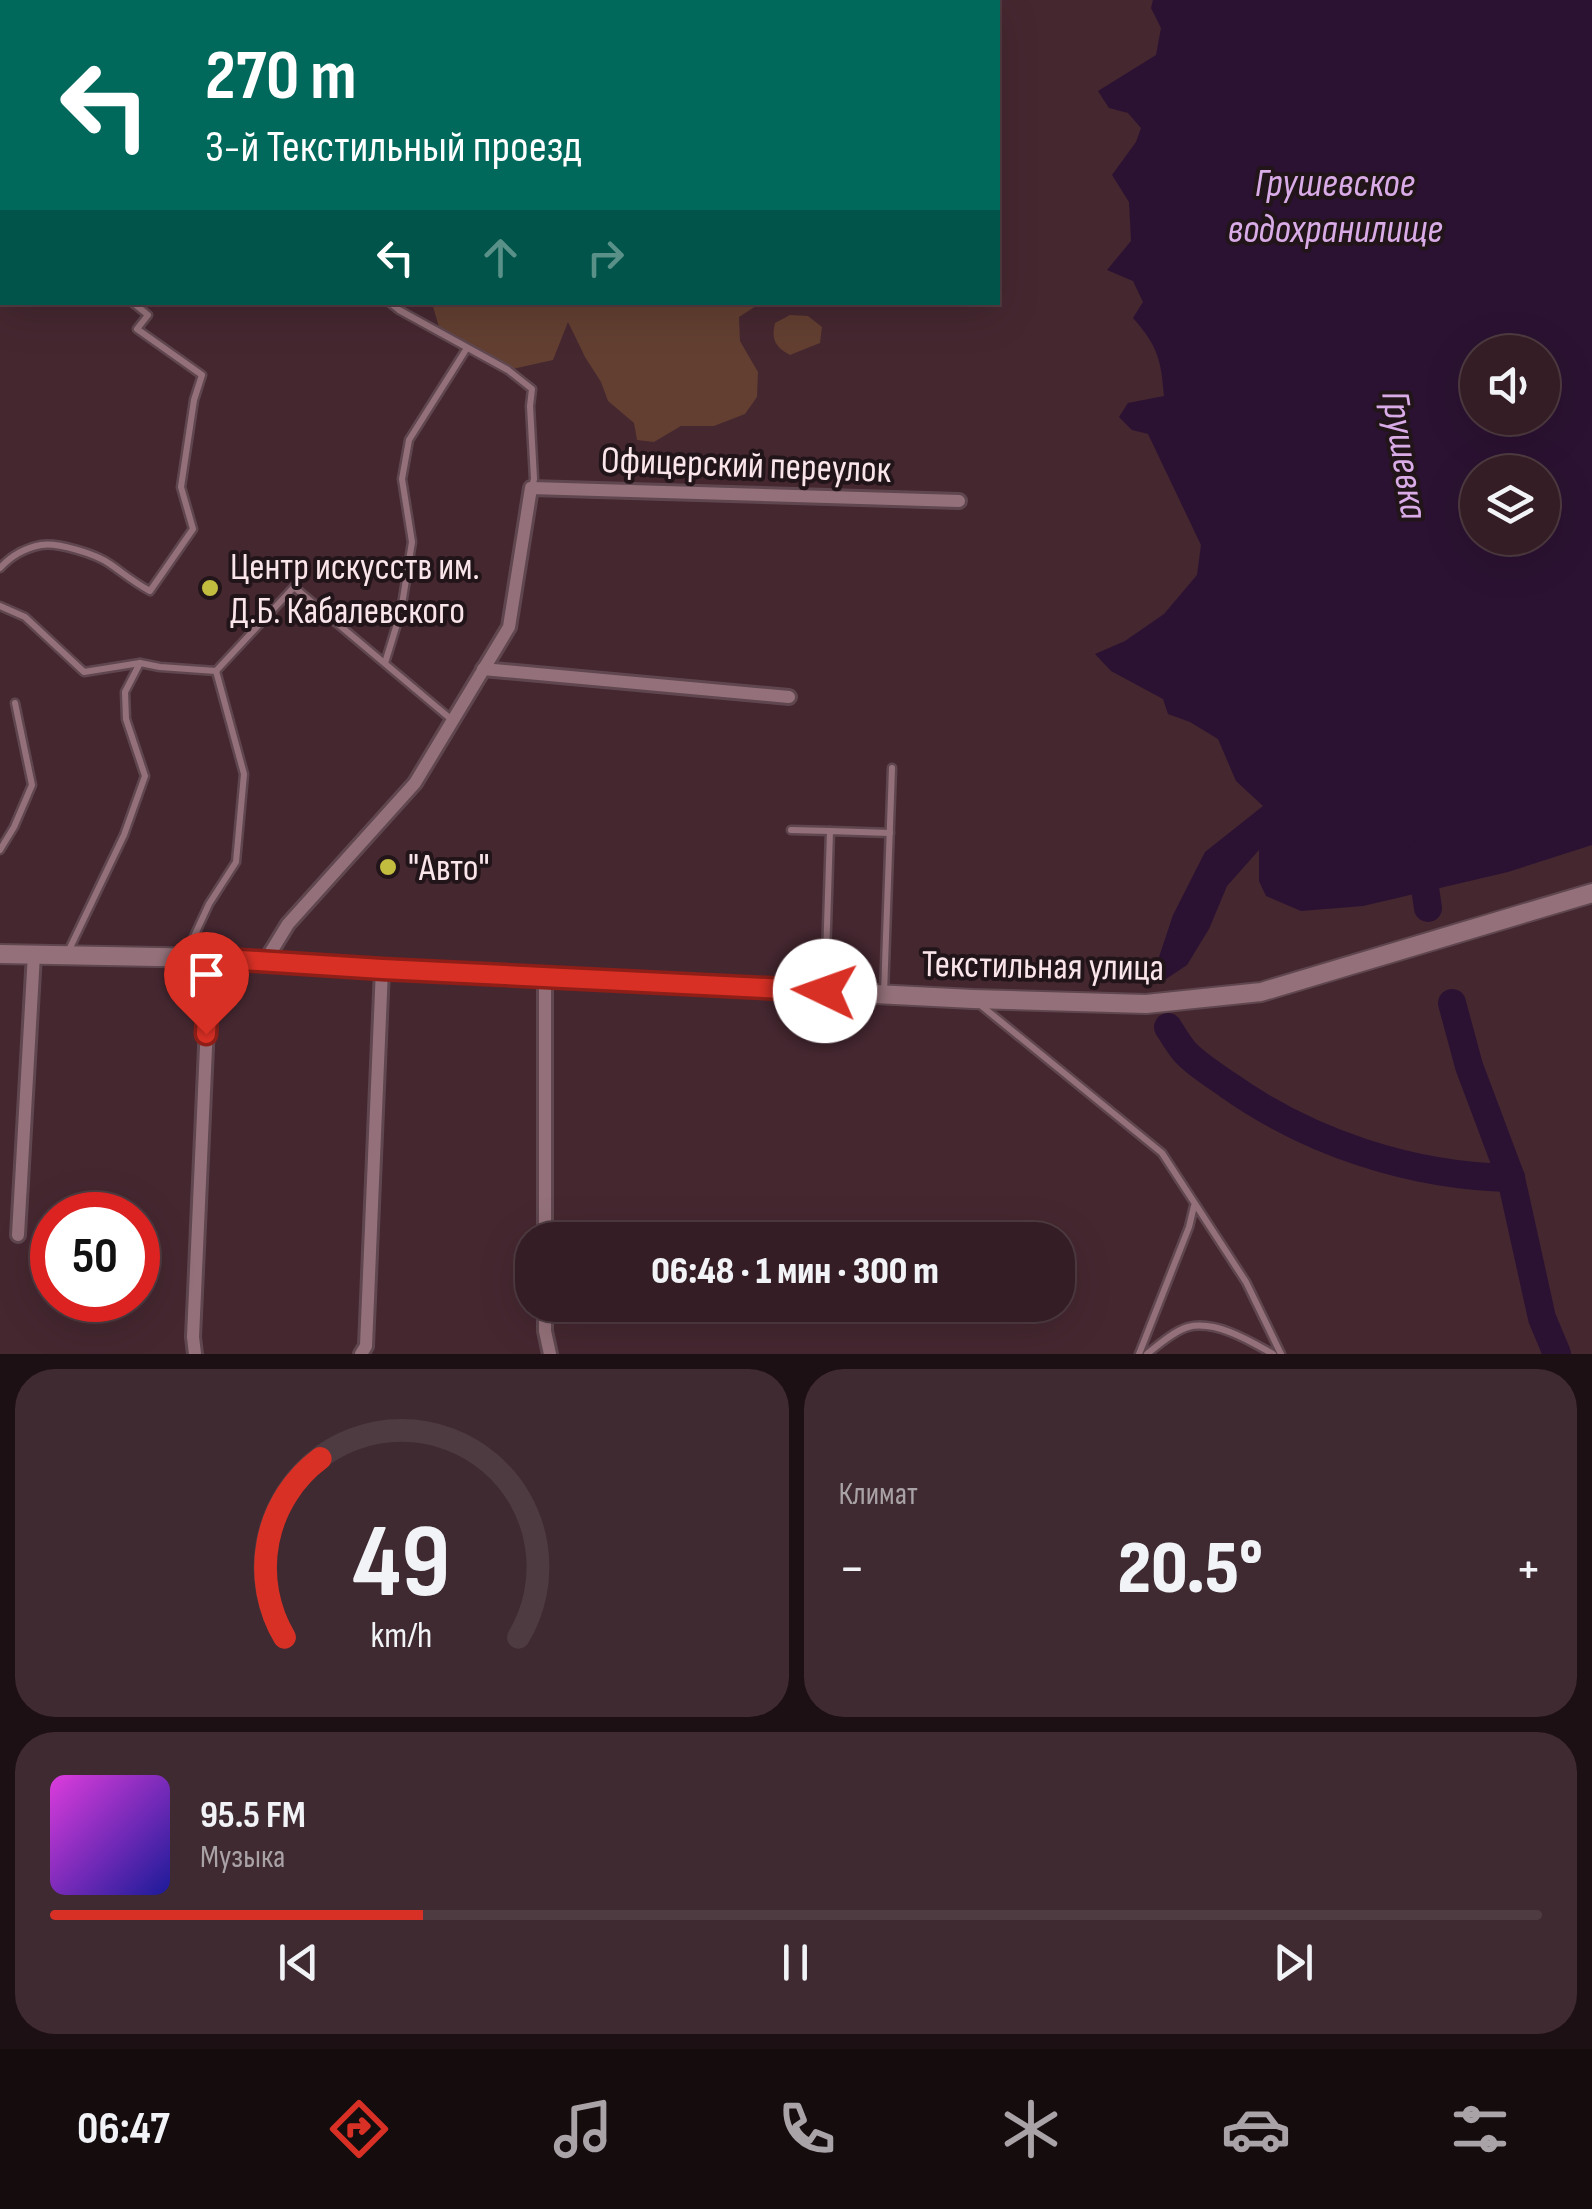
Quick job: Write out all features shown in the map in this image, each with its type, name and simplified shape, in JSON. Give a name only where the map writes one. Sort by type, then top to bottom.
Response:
[{"type":"main road","name":"Текстильная улица","points":[[0,954],[266,960],[973,999],[1146,1004],[1261,992],[1592,893]]},
{"type":"street","name":"Офицерский переулок","points":[[532,488],[959,500]]},
{"type":"street","points":[[266,960],[288,924],[415,783],[509,628],[532,488]]},
{"type":"street","points":[[483,669],[789,697]]},
{"type":"street","points":[[18,1235],[34,954]]},
{"type":"street","points":[[195,1354],[210,958]]},
{"type":"street","points":[[360,1354],[366,1346],[382,969]]},
{"type":"street","points":[[545,977],[545,1222]]},
{"type":"street","points":[[545,1322],[550,1354]]},
{"type":"lane","points":[[0,568],[10,557],[26,550],[42,544],[58,546],[107,562],[150,591],[193,528],[181,487],[194,400],[202,375],[136,329],[148,315],[136,305]]},
{"type":"lane","points":[[392,305],[508,370],[532,390],[532,488]]},
{"type":"lane","points":[[385,663],[401,611],[412,542],[402,479],[410,440],[467,348]]},
{"type":"lane","points":[[216,671],[294,587],[452,720]]},
{"type":"lane","points":[[0,606],[26,617],[84,672],[140,663],[216,671]]},
{"type":"lane","points":[[66,956],[124,835],[145,776],[126,719],[125,692],[140,663]]},
{"type":"lane","points":[[184,957],[209,904],[236,862],[244,774],[216,671]]},
{"type":"lane","points":[[0,850],[32,785],[15,703]]},
{"type":"lane","points":[[884,994],[892,768]]},
{"type":"lane","points":[[791,830],[890,834]]},
{"type":"lane","points":[[825,991],[830,832]]},
{"type":"lane","points":[[973,999],[1162,1153],[1246,1282],[1282,1354]]},
{"type":"lane","points":[[1139,1354],[1190,1227],[1195,1204]]},
{"type":"lane","points":[[1147,1354],[1188,1327],[1214,1327],[1250,1340],[1273,1354]]},
{"type":"shaded area","points":[[433,305],[764,305],[739,317],[740,341],[758,372],[757,397],[745,414],[714,426],[681,426],[654,442],[637,440],[634,423],[608,401],[568,322],[553,360],[508,370],[441,334]]},
{"type":"shaded area","points":[[790,315],[808,316],[822,327],[820,343],[790,355],[781,349],[774,338],[775,323]]},
{"type":"water","name":"Грушевское водохранилище","points":[[1153,0],[1592,0],[1592,845],[1508,872],[1363,906],[1301,911],[1266,896],[1259,881],[1259,850],[1227,886],[1209,929],[1187,965],[1166,979],[1159,957],[1173,915],[1205,852],[1263,806],[1236,781],[1218,739],[1168,714],[1163,699],[1111,671],[1095,654],[1125,641],[1164,614],[1197,575],[1201,545],[1148,434],[1132,430],[1119,417],[1128,403],[1164,396],[1157,354],[1133,318],[1143,302],[1133,281],[1107,270],[1131,241],[1129,202],[1112,175],[1136,142],[1141,128],[1128,113],[1109,108],[1098,91],[1156,55],[1161,28],[1151,8]]},
{"type":"waterway","name":"Грушевка","points":[[1420,855],[1428,908]]},
{"type":"waterway","name":"Грушевка","points":[[1452,1003],[1469,1066],[1511,1178],[1542,1318],[1557,1354]]},
{"type":"waterway","points":[[1168,1027],[1185,1052],[1206,1070],[1260,1106],[1327,1139],[1436,1171],[1511,1178]]},
{"type":"place","name":"Центр искусств им. Д.Б. Кабалевского","points":[[210,588]]},
{"type":"place","name":"\"Авто\"","points":[[388,867]]},
{"type":"route","points":[[206,1034],[210,958],[825,991]]}]
